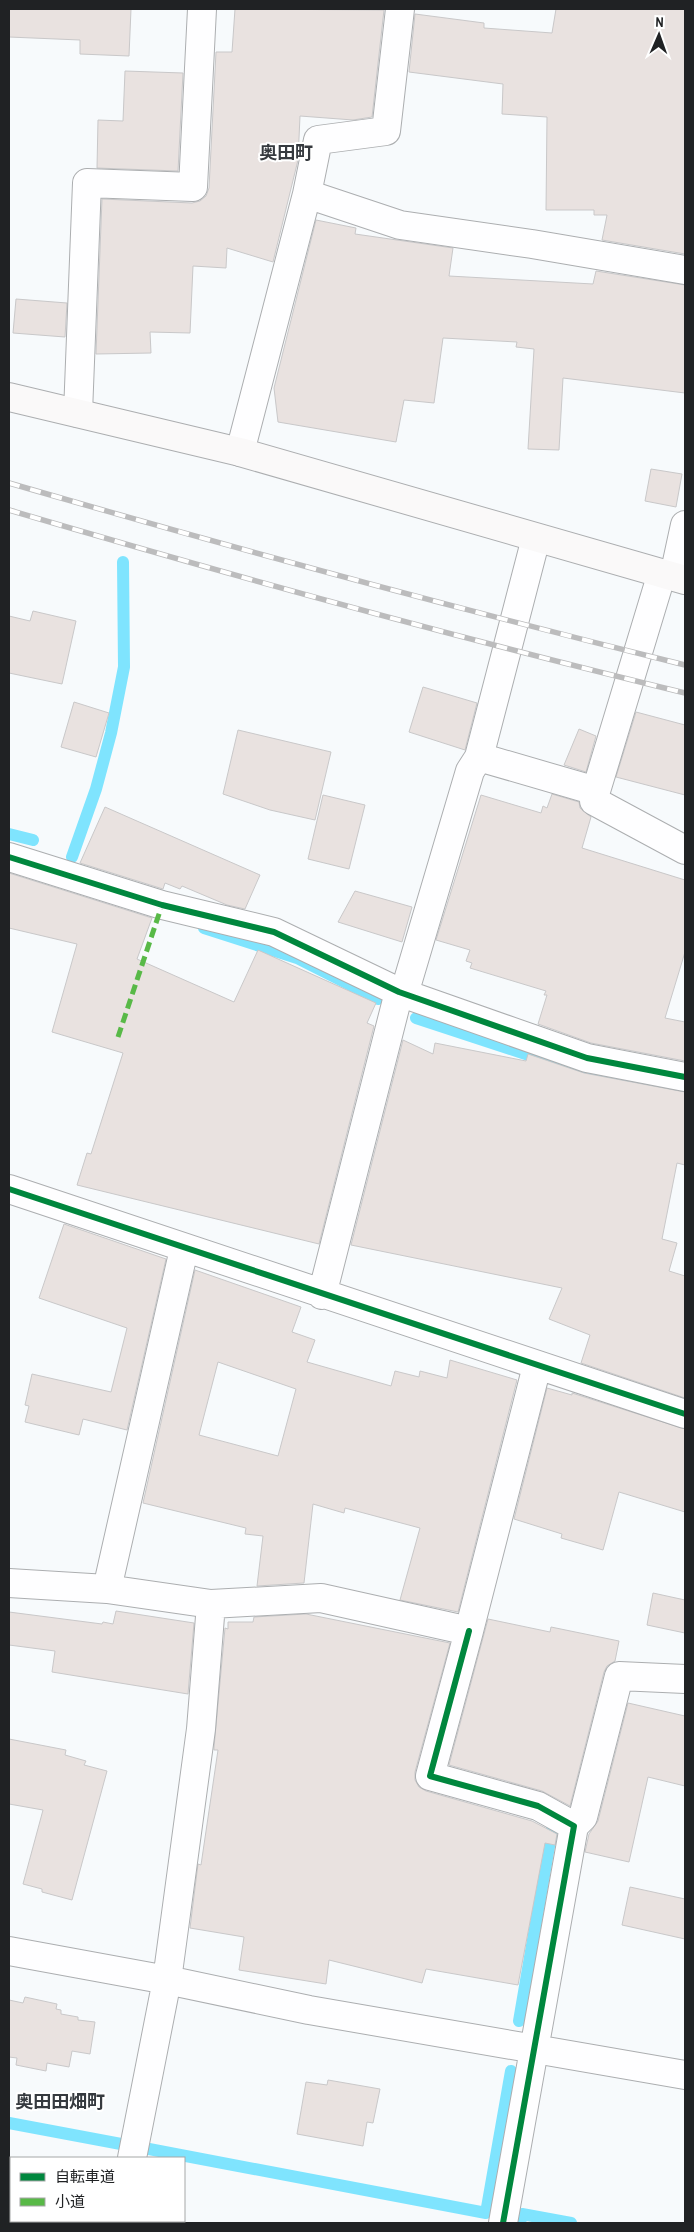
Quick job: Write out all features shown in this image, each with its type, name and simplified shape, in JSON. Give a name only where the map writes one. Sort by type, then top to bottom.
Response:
[{"type":"street","points":[[78,413],[87,183],[193,187],[202,9]]},
{"type":"street","points":[[240,452],[307,194],[318,140],[386,131],[400,9]]},
{"type":"street","points":[[307,194],[400,225],[532,244],[685,270]]},
{"type":"street","points":[[9,397],[240,452],[674,576]]},
{"type":"street","points":[[685,525],[674,576],[594,801],[685,850]]},
{"type":"street","points":[[322,1295],[402,993],[470,772],[479,757],[536,538]]},
{"type":"street","points":[[479,757],[596,791]]},
{"type":"street","points":[[9,858],[162,906],[274,932],[402,993],[587,1058],[685,1077]]},
{"type":"street","points":[[9,1189],[322,1295],[685,1414]]},
{"type":"street","points":[[107,1589],[184,1249]]},
{"type":"street","points":[[538,1366],[430,1776],[538,1806],[574,1826]]},
{"type":"street","points":[[9,1583],[107,1589],[211,1604],[321,1598],[469,1631]]},
{"type":"street","points":[[132,2157],[167,1980],[201,1729],[211,1604]]},
{"type":"street","points":[[503,2223],[574,1826],[583,1817],[619,1676],[685,1679]]},
{"type":"street","points":[[9,1951],[167,1980],[309,2010],[685,2075]]},
{"type":"building","points":[[9,9],[131,9],[129,56],[80,54],[80,40],[9,37]]},
{"type":"building","points":[[235,9],[384,10],[372,117],[353,120],[300,116],[298,160],[273,262],[227,248],[226,268],[193,266],[190,333],[150,332],[151,353],[96,354],[102,199],[192,203],[200,201],[206,196],[209,188],[216,52],[232,52]]},
{"type":"building","points":[[556,9],[685,9],[685,254],[602,240],[607,215],[594,215],[594,210],[546,210],[547,117],[502,114],[503,84],[409,72],[415,14],[484,23],[484,28],[552,33]]},
{"type":"building","points":[[125,71],[183,73],[178,171],[97,168],[98,120],[123,121]]},
{"type":"building","points":[[316,220],[356,228],[355,234],[453,248],[449,276],[593,284],[596,271],[685,285],[685,393],[563,378],[559,450],[528,449],[534,349],[516,347],[517,342],[443,338],[434,403],[404,400],[396,442],[278,422],[274,388]]},
{"type":"building","points":[[16,299],[67,303],[65,337],[13,333]]},
{"type":"building","points":[[651,469],[682,474],[676,507],[645,501]]},
{"type":"building","points":[[33,611],[76,621],[62,684],[9,673],[9,616],[30,621]]},
{"type":"building","points":[[423,687],[477,703],[465,750],[409,732]]},
{"type":"building","points":[[74,702],[109,713],[96,757],[61,747]]},
{"type":"building","points":[[636,712],[685,725],[685,795],[616,777]]},
{"type":"building","points":[[579,729],[596,736],[586,772],[564,765]]},
{"type":"building","points":[[238,730],[331,752],[315,820],[270,810],[223,794]]},
{"type":"building","points":[[552,794],[579,802],[580,808],[591,817],[582,848],[685,880],[685,952],[665,1018],[685,1022],[685,1061],[591,1043],[538,1024],[547,995],[544,995],[546,991],[470,968],[472,963],[466,961],[470,950],[436,940],[481,795],[541,813],[543,806],[547,808]]},
{"type":"building","points":[[323,795],[365,805],[349,869],[308,859]]},
{"type":"building","points":[[105,807],[260,875],[245,909],[227,905],[182,886],[180,889],[165,883],[163,889],[80,863]]},
{"type":"building","points":[[9,873],[152,918],[137,959],[234,1002],[258,950],[376,1003],[367,1023],[374,1026],[319,1244],[77,1185],[87,1153],[91,1154],[123,1053],[52,1032],[77,944],[9,928]]},
{"type":"building","points":[[355,891],[412,907],[402,942],[338,922]]},
{"type":"building","points":[[403,1040],[433,1054],[435,1043],[526,1061],[528,1054],[584,1073],[685,1092],[685,1165],[677,1163],[662,1239],[677,1243],[669,1271],[685,1276],[685,1398],[581,1363],[590,1335],[549,1319],[562,1288],[351,1245]]},
{"type":"building","points":[[64,1224],[166,1259],[127,1430],[83,1419],[79,1435],[25,1422],[29,1406],[25,1405],[32,1374],[111,1392],[127,1328],[39,1298]]},
{"type":"building","points":[[195,1270],[301,1307],[292,1332],[315,1340],[307,1362],[391,1386],[395,1371],[419,1377],[420,1371],[447,1378],[450,1360],[517,1380],[458,1612],[400,1600],[420,1528],[345,1508],[344,1513],[313,1504],[304,1583],[257,1586],[263,1536],[245,1534],[246,1528],[143,1503]],"holes":[[[218,1362],[296,1389],[278,1456],[199,1435]]]},
{"type":"building","points":[[547,1388],[572,1395],[572,1393],[685,1429],[685,1512],[619,1492],[603,1550],[561,1538],[562,1534],[514,1519]]},
{"type":"building","points":[[653,1593],[685,1600],[685,1633],[647,1625]]},
{"type":"building","points":[[116,1611],[194,1623],[188,1694],[52,1672],[55,1651],[9,1645],[9,1612],[113,1624]]},
{"type":"building","points":[[306,1614],[450,1643],[415,1772],[415,1780],[419,1787],[426,1791],[532,1821],[557,1834],[555,1845],[545,1843],[518,1985],[426,1969],[422,1983],[329,1960],[326,1984],[239,1970],[244,1937],[190,1928],[198,1864],[201,1865],[218,1750],[214,1750],[214,1747],[225,1628],[228,1629],[228,1622],[253,1622],[254,1617]]},
{"type":"building","points":[[488,1619],[550,1632],[551,1627],[619,1641],[615,1661],[607,1666],[604,1672],[570,1806],[542,1791],[449,1765]]},
{"type":"building","points":[[628,1703],[685,1716],[685,1786],[648,1777],[629,1862],[585,1852],[589,1834],[598,1821]]},
{"type":"building","points":[[9,1739],[66,1750],[65,1755],[86,1761],[84,1765],[107,1771],[72,1900],[42,1892],[42,1889],[23,1884],[43,1810],[9,1804]]},
{"type":"building","points":[[630,1887],[685,1899],[685,1939],[622,1925]]},
{"type":"building","points":[[25,1997],[57,2004],[56,2009],[61,2010],[61,2014],[78,2017],[78,2020],[95,2022],[90,2054],[72,2051],[69,2067],[47,2063],[46,2071],[16,2065],[17,2058],[9,2057],[9,2000],[23,2003]]},
{"type":"building","points":[[328,2080],[380,2089],[373,2123],[367,2122],[363,2146],[297,2134],[306,2082],[327,2085]]},
{"type":"waterway","points":[[72,857],[96,789],[111,733],[124,667],[123,562]]},
{"type":"waterway","points":[[9,834],[33,840]]},
{"type":"waterway","points":[[204,928],[297,958],[378,999]]},
{"type":"waterway","points":[[416,1018],[580,1072],[685,1091]]},
{"type":"waterway","points":[[519,2021],[552,1829]]},
{"type":"waterway","points":[[149,2149],[486,2213],[511,2071]]},
{"type":"waterway","points":[[9,2123],[121,2144]]},
{"type":"waterway","points":[[520,2223],[522,2214],[571,2223]]},
{"type":"railway","points":[[9,483],[346,577],[685,665]]},
{"type":"railway","points":[[9,510],[346,606],[685,693]]},
{"type":"marked path","points":[[118,1037],[162,905]]},
{"type":"cycle path","points":[[9,857],[162,905],[274,932],[399,992],[587,1058],[685,1077]]},
{"type":"cycle path","points":[[9,1189],[685,1414]]},
{"type":"cycle path","points":[[469,1631],[430,1776],[538,1806],[574,1826],[503,2223]]},
{"type":"district","name":"奥田町","points":[[286,153]]},
{"type":"district","name":"奥田田畑町","points":[[60,2102]]}]
